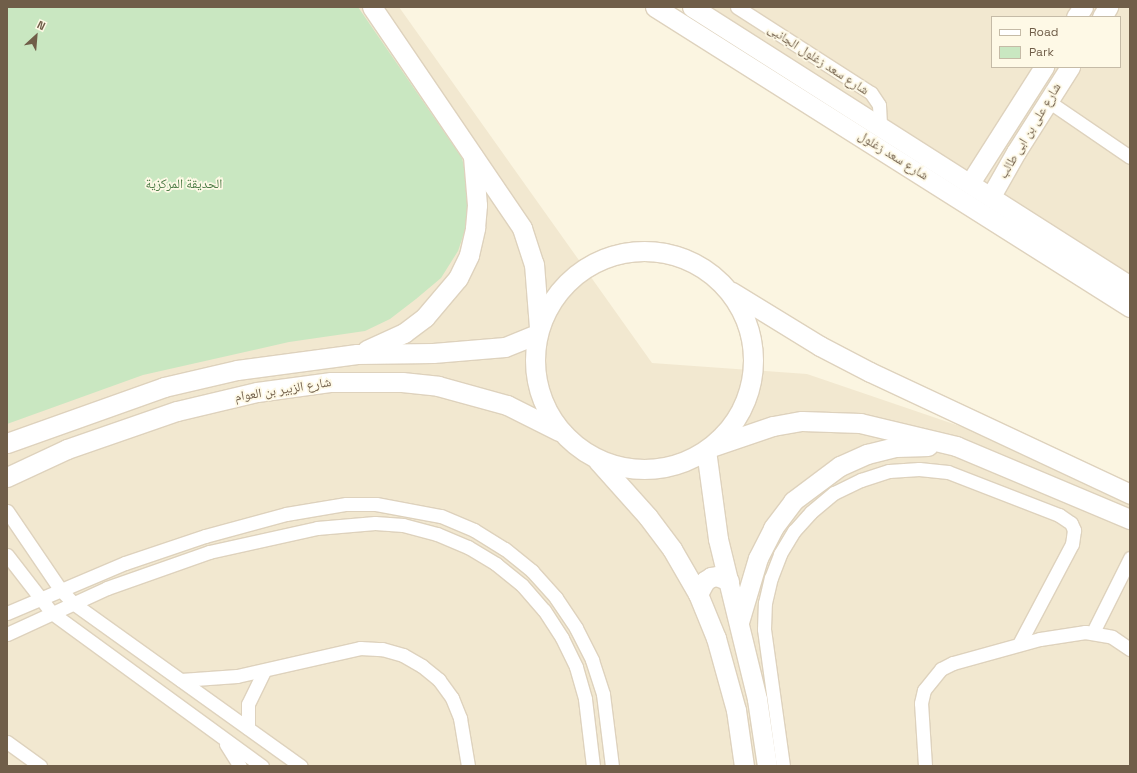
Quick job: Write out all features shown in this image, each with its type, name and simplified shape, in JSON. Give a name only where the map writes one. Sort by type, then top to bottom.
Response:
[{"type":"street","points":[[372,7],[512,211],[529,245],[534,264],[539,331],[535,369],[538,386],[544,403],[563,433],[596,458],[648,517],[672,549],[698,594],[716,638],[734,703],[744,766]]},
{"type":"street","name":"شارع سعد زغلول","points":[[655,7],[1130,307]]},
{"type":"street","name":"شارع سعد زغلول","points":[[692,7],[992,196],[1130,286]]},
{"type":"street","name":"شارع سعد زغلول الجانبى","points":[[737,7],[871,93],[879,105],[880,125]]},
{"type":"street","points":[[1077,16],[1083,7]]},
{"type":"street","points":[[1103,16],[1108,7]]},
{"type":"street","points":[[717,45],[728,29]]},
{"type":"street","name":"شارع على بن ابى طالب","points":[[970,183],[1043,68]]},
{"type":"street","name":"شارع على بن ابى طالب","points":[[992,196],[1016,152],[1069,68]]},
{"type":"street","points":[[1048,101],[1130,157]]},
{"type":"street","points":[[998,140],[1016,152]]},
{"type":"street","points":[[357,354],[381,345],[414,325],[443,299],[458,278],[469,255],[475,228],[477,204],[473,155]]},
{"type":"street","points":[[539,331],[554,298],[567,283],[593,264],[617,255],[636,252],[675,256],[704,270],[726,288],[820,346],[870,372],[1130,494]]},
{"type":"street","points":[[596,458],[619,466],[643,469],[667,467],[690,459],[708,448],[732,426],[743,407],[750,387],[753,366],[752,345],[747,325],[726,288]]},
{"type":"street","name":"شارع الزبير بن العوام","points":[[7,443],[164,388],[212,375],[260,365],[357,354],[469,351],[505,347],[539,331]]},
{"type":"street","name":"شارع الزبير بن العوام","points":[[7,478],[74,446],[177,411],[257,392],[331,382],[402,382],[473,394],[508,405],[563,433]]},
{"type":"street","points":[[708,448],[773,426],[831,420],[860,423],[956,446],[1130,519]]},
{"type":"street","points":[[739,622],[758,558],[773,528],[792,501],[840,466],[867,454],[896,447],[956,446]]},
{"type":"street","points":[[708,448],[712,510],[758,699],[767,766]]},
{"type":"street","points":[[783,766],[764,629],[765,603],[770,578],[780,554],[794,531],[811,512],[834,493],[861,480],[889,472],[918,469],[948,472],[1059,515],[1071,523],[1074,530],[1072,544],[1019,644]]},
{"type":"street","points":[[7,613],[60,589],[172,547],[286,514],[346,504],[406,508],[441,516],[474,530],[504,549],[532,572],[568,616],[592,660],[603,694],[612,766]]},
{"type":"street","points":[[403,526],[406,508]]},
{"type":"street","points":[[7,511],[60,589],[73,602],[300,766]]},
{"type":"street","points":[[7,634],[52,614],[73,602],[175,563],[244,543],[345,524],[403,526],[438,534],[468,547],[496,564],[522,585],[544,610],[568,650],[585,699],[593,766]]},
{"type":"street","points":[[7,555],[38,598],[52,614],[262,766]]},
{"type":"street","points":[[1093,632],[1130,558]]},
{"type":"street","points":[[698,594],[705,581],[711,577],[717,576],[729,581]]},
{"type":"street","points":[[925,766],[920,703],[931,678],[953,663],[1019,644],[1054,636],[1093,632],[1112,638],[1130,649]]},
{"type":"street","points":[[181,680],[209,680],[264,670],[360,648],[382,649],[403,655],[422,666],[439,680],[452,698],[460,718],[468,766]]},
{"type":"street","points":[[248,728],[250,698],[264,670]]},
{"type":"street","points":[[590,732],[608,729]]},
{"type":"street","points":[[220,736],[240,766]]},
{"type":"street","points":[[7,742],[40,766]]},
{"type":"shaded area","points":[[7,7],[399,7],[652,363],[807,374],[983,434],[1130,501],[1130,766],[7,766]]},
{"type":"shaded area","points":[[689,7],[1130,7],[1130,287]]},
{"type":"green space","name":"الحديقة المركزية","points":[[7,7],[358,7],[462,158],[469,189],[468,221],[458,251],[441,278],[390,319],[365,331],[289,342],[143,375],[7,424]]}]
